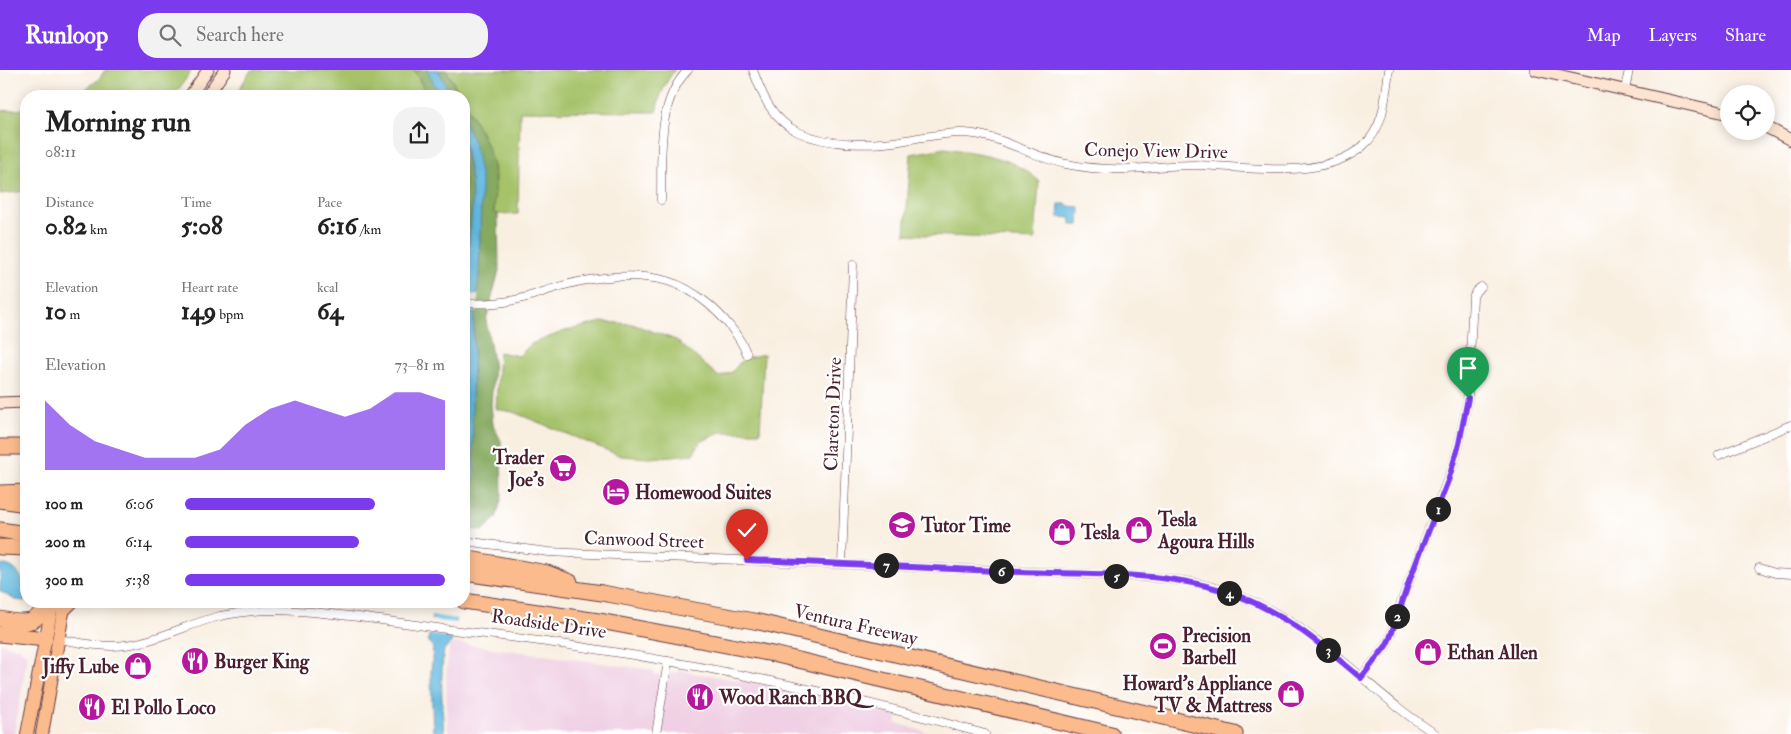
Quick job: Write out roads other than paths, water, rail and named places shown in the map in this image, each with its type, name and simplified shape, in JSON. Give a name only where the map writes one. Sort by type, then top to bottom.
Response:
[{"type":"highway","points":[[0,447],[20,447]]},
{"type":"highway","points":[[0,493],[20,492]]},
{"type":"highway","points":[[0,500],[20,503]]},
{"type":"highway","points":[[0,530],[20,533]]},
{"type":"highway","points":[[0,547],[20,548]]},
{"type":"highway","points":[[470,562],[482,569]]},
{"type":"highway","name":"Ventura Freeway","points":[[470,571],[482,569],[759,622],[1235,734]]},
{"type":"highway","points":[[470,602],[614,624],[773,654],[1111,734]]},
{"type":"highway","points":[[0,619],[24,622],[34,621],[44,608]]},
{"type":"highway","points":[[0,634],[52,639]]},
{"type":"main road","points":[[27,734],[61,608]]},
{"type":"main road","points":[[42,734],[52,639]]},
{"type":"street","points":[[194,90],[208,70]]},
{"type":"street","points":[[211,90],[225,70]]},
{"type":"street","points":[[661,200],[663,135],[666,113],[670,96],[680,78],[688,70]]},
{"type":"street","name":"Conejo View Drive","points":[[753,70],[771,110],[782,123],[796,132],[814,139],[852,143],[880,143],[945,133],[966,133],[990,137],[1032,154],[1065,164],[1102,169],[1194,165],[1274,169],[1309,167],[1334,162],[1364,146],[1375,133],[1382,119],[1389,70]]},
{"type":"street","points":[[1536,70],[1720,112]]},
{"type":"street","points":[[1625,90],[1629,70]]},
{"type":"street","points":[[1775,132],[1791,140]]},
{"type":"street","name":"Clareton Drive","points":[[842,564],[853,265]]},
{"type":"street","points":[[470,303],[488,304],[524,298],[581,281],[628,276],[667,281],[695,293],[714,308],[736,334],[748,354]]},
{"type":"street","points":[[1361,678],[1390,638],[1453,465],[1468,398],[1473,297],[1481,286]]},
{"type":"street","points":[[0,404],[20,402]]},
{"type":"street","points":[[1719,455],[1791,425]]},
{"type":"street","name":"Canwood Street","points":[[470,542],[550,552],[1132,576],[1197,583],[1238,596],[1280,616],[1314,638],[1404,714],[1436,734]]},
{"type":"street","points":[[1758,568],[1775,573],[1791,574]]},
{"type":"street","name":"Roadside Drive","points":[[52,639],[107,646],[124,645],[151,639],[219,616],[250,611],[273,610],[328,614],[569,645],[668,661],[770,680],[907,712],[985,734]]},
{"type":"street","points":[[656,734],[668,661]]},
{"type":"water","points":[[427,70],[438,70],[449,90],[437,90]]},
{"type":"water","points":[[470,134],[474,143],[481,178],[481,196],[479,274],[474,318],[472,403],[474,474],[470,508],[470,230],[472,206]]},
{"type":"water","points":[[1059,204],[1080,207],[1079,225],[1071,225],[1071,218],[1058,217]]},
{"type":"water","points":[[470,508],[473,523],[470,541]]},
{"type":"water","points":[[0,565],[6,565],[20,576],[20,600],[15,600],[0,591]]},
{"type":"water","points":[[434,608],[458,608],[451,644],[444,649],[442,692],[444,734],[433,734],[431,674],[433,648],[428,640]]},
{"type":"place","name":"Trader Joe's","points":[[563,468]]},
{"type":"place","name":"Homewood Suites","points":[[616,492]]},
{"type":"place","name":"Tutor Time","points":[[902,525]]},
{"type":"place","name":"Tesla Agoura Hills","points":[[1139,530]]},
{"type":"place","name":"Tesla","points":[[1062,532]]},
{"type":"place","name":"Precision Barbell","points":[[1163,646]]},
{"type":"place","name":"Ethan Allen","points":[[1428,652]]},
{"type":"place","name":"Burger King","points":[[195,661]]},
{"type":"place","name":"Jiffy Lube","points":[[138,666]]},
{"type":"place","name":"Howard's Appliance TV & Mattress","points":[[1291,694]]},
{"type":"place","name":"Wood Ranch BBQ","points":[[700,697]]},
{"type":"place","name":"El Pollo Loco","points":[[92,707]]}]
